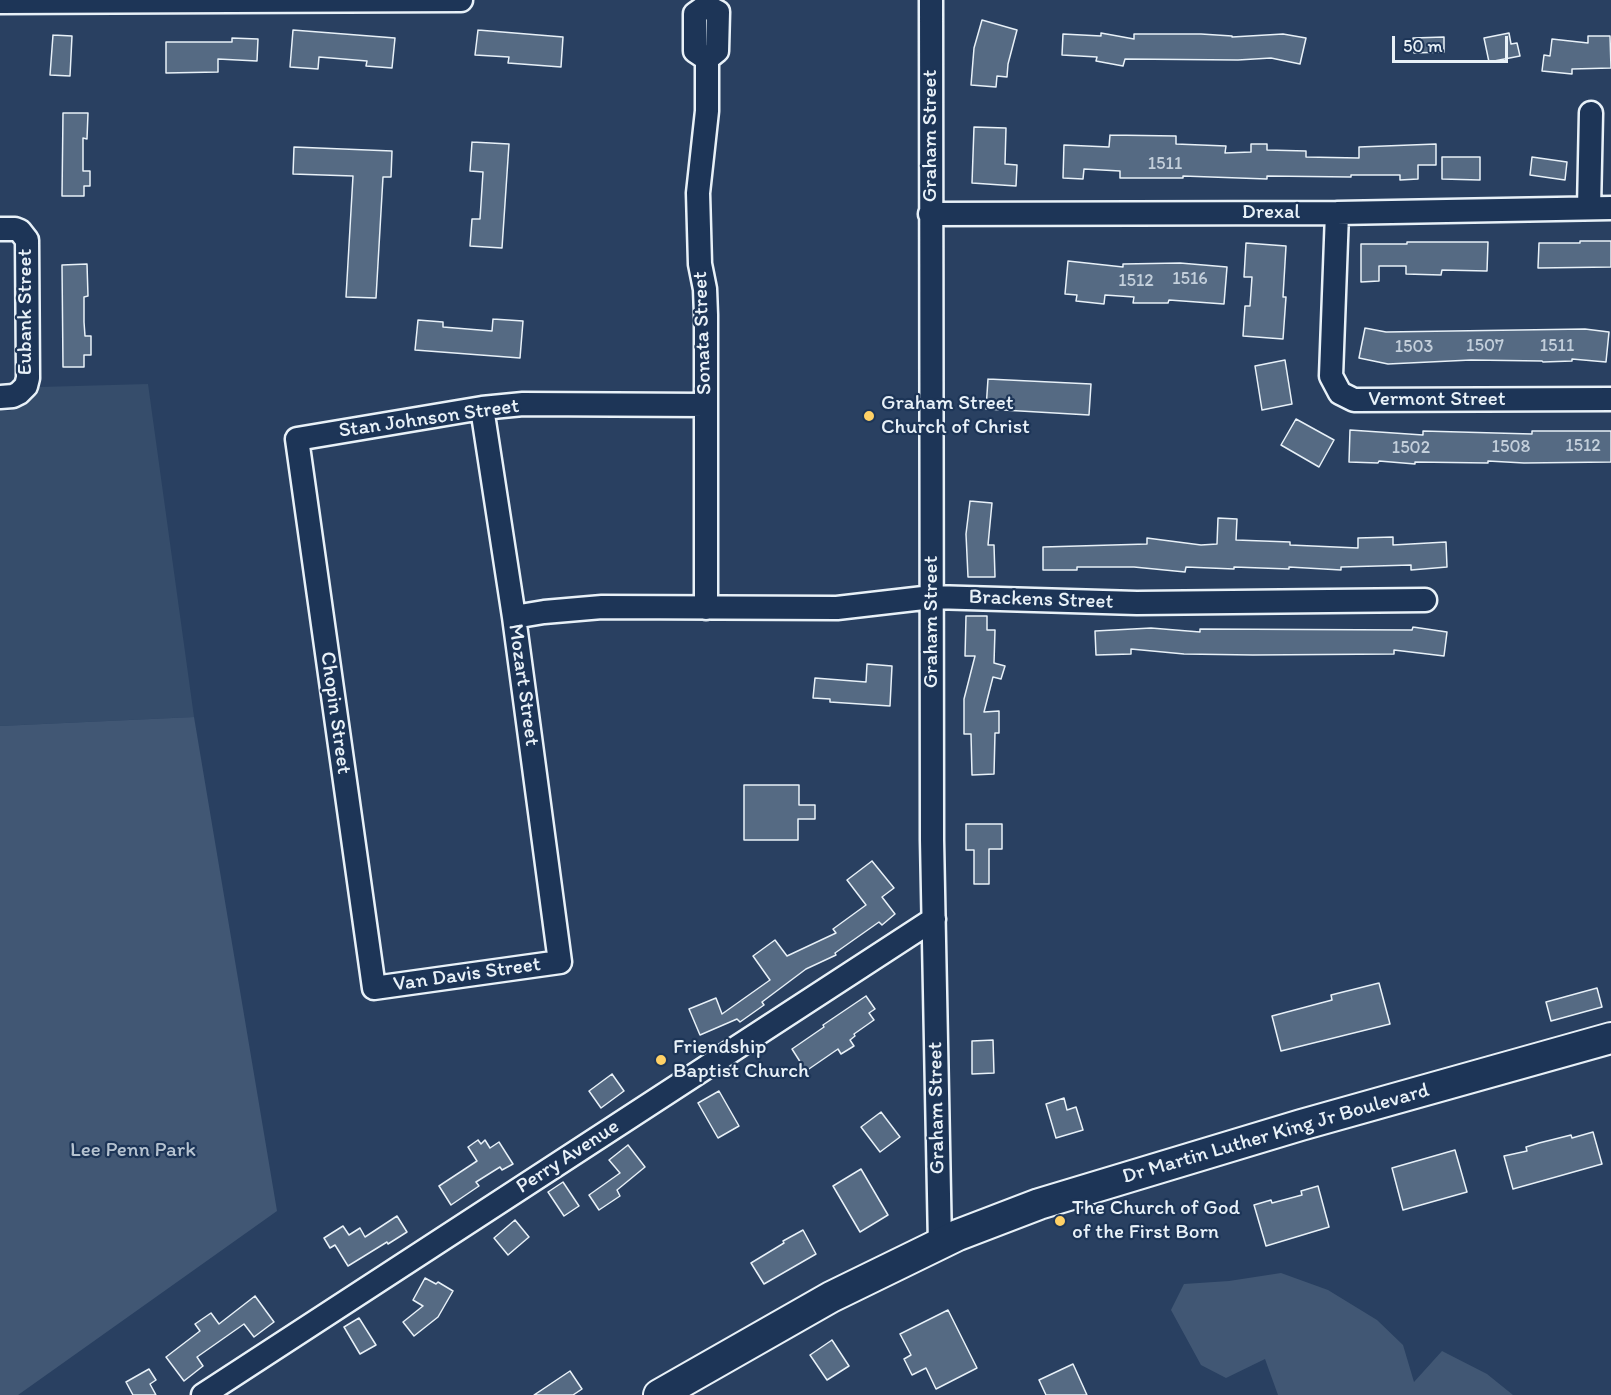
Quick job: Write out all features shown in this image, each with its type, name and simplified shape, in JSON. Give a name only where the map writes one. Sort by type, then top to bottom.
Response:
[{"type":"main road","name":"Dr Martin Luther King Jr Boulevard","points":[[659,1395],[831,1297],[958,1235],[1039,1204],[1290,1128],[1611,1038]]},
{"type":"street","points":[[0,2],[461,0]]},
{"type":"street","name":"Graham Street","points":[[931,0],[934,919],[939,1244]]},
{"type":"street","name":"Sonata Street","points":[[706,3],[718,12],[717,51],[707,59],[707,111],[698,193],[700,264],[705,289],[706,315],[706,608]]},
{"type":"street","points":[[1592,112],[1600,208]]},
{"type":"street","name":"Drexal","points":[[930,214],[1337,213],[1600,208]]},
{"type":"street","name":"Vermont Street","points":[[1337,213],[1331,376],[1340,393],[1354,400],[1611,399]]},
{"type":"street","name":"Eubank Street","points":[[0,229],[20,231],[27,240],[28,378],[26,386],[19,393],[0,397]]},
{"type":"street","name":"Stan Johnson Street","points":[[297,439],[482,408],[523,404],[706,405]]},
{"type":"street","name":"Mozart Street","points":[[482,408],[514,618],[560,962]]},
{"type":"street","name":"Chopin Street","points":[[297,439],[374,988]]},
{"type":"street","name":"Brackens Street","points":[[514,618],[544,612],[591,608],[837,608],[932,597],[1137,603],[1425,600]]},
{"type":"street","name":"Perry Avenue","points":[[203,1395],[934,919]]},
{"type":"street","name":"Van Davis Street","points":[[374,988],[560,962]]},
{"type":"shaded area","points":[[148,384],[194,717],[0,726],[0,411],[10,411],[40,387]]},
{"type":"green space","name":"Lee Penn Park","points":[[194,717],[277,1211],[18,1395],[0,1395],[0,726]]},
{"type":"green space","points":[[1281,1273],[1328,1290],[1377,1320],[1403,1345],[1414,1382],[1442,1351],[1487,1374],[1513,1395],[1278,1395],[1265,1359],[1226,1378],[1201,1365],[1171,1310],[1184,1284],[1229,1281]]},
{"type":"building","points":[[982,20],[1017,30],[1007,77],[997,76],[996,87],[971,85],[974,48]]},
{"type":"building","points":[[293,30],[395,38],[392,68],[366,66],[367,61],[319,57],[318,69],[290,67]]},
{"type":"building","points":[[478,30],[563,37],[561,67],[508,63],[509,57],[475,55]]},
{"type":"building","points":[[1101,33],[1134,39],[1134,34],[1201,34],[1232,37],[1283,34],[1306,38],[1300,64],[1271,58],[1125,59],[1123,66],[1096,61],[1097,57],[1062,55],[1063,34],[1101,36]]},
{"type":"building","points":[[1509,33],[1511,44],[1517,43],[1520,56],[1489,62],[1484,38]]},
{"type":"building","points":[[53,35],[72,36],[70,76],[50,75]]},
{"type":"building","points":[[1588,36],[1610,36],[1611,68],[1572,69],[1572,74],[1542,71],[1544,55],[1550,56],[1552,39],[1588,43]]},
{"type":"building","points":[[1444,37],[1444,52],[1414,53],[1413,38]]},
{"type":"building","points":[[232,38],[258,39],[257,61],[218,59],[218,72],[166,73],[166,42],[232,42]]},
{"type":"building","points":[[63,113],[88,113],[87,139],[83,138],[83,171],[90,171],[90,186],[84,186],[84,196],[62,196]]},
{"type":"building","points":[[974,127],[1006,128],[1005,164],[1017,165],[1016,186],[972,183]]},
{"type":"building","points":[[1110,135],[1176,136],[1176,144],[1226,146],[1225,153],[1251,152],[1251,144],[1267,144],[1267,150],[1306,151],[1306,157],[1359,158],[1359,147],[1436,144],[1436,165],[1418,165],[1418,179],[1400,180],[1400,175],[1267,176],[1267,179],[1183,176],[1183,178],[1120,178],[1120,171],[1084,169],[1083,179],[1063,178],[1064,145],[1109,147]]},
{"type":"building","points":[[472,142],[509,144],[502,248],[470,246],[472,219],[480,219],[483,172],[470,171]]},
{"type":"building","points":[[294,147],[392,151],[391,177],[383,177],[376,298],[346,297],[353,176],[293,174]]},
{"type":"building","points":[[1442,157],[1480,157],[1480,180],[1442,179]]},
{"type":"building","points":[[1532,157],[1567,162],[1565,180],[1530,175]]},
{"type":"building","points":[[1580,241],[1611,241],[1611,267],[1538,268],[1539,243],[1580,243]]},
{"type":"building","points":[[1407,242],[1488,242],[1487,271],[1442,270],[1441,275],[1406,274],[1406,266],[1379,266],[1379,281],[1361,282],[1361,244],[1407,244]]},
{"type":"building","points":[[1246,243],[1286,246],[1283,339],[1243,336],[1245,306],[1250,306],[1252,277],[1244,277]]},
{"type":"building","points":[[1068,261],[1123,267],[1123,264],[1180,263],[1227,267],[1224,304],[1169,300],[1168,303],[1133,303],[1134,297],[1105,295],[1104,304],[1076,301],[1077,295],[1065,294]]},
{"type":"building","points":[[87,264],[88,296],[84,297],[84,322],[85,336],[91,336],[91,355],[84,355],[84,367],[63,367],[62,265]]},
{"type":"building","points":[[493,319],[523,321],[520,358],[415,350],[418,320],[443,322],[443,327],[492,331]]},
{"type":"building","points":[[1365,328],[1386,332],[1585,329],[1609,332],[1606,362],[1572,359],[1572,361],[1543,362],[1471,360],[1388,364],[1359,358]]},
{"type":"building","points":[[1285,360],[1292,404],[1262,410],[1255,366]]},
{"type":"building","points":[[988,379],[1091,384],[1089,415],[986,409]]},
{"type":"building","points":[[1296,419],[1334,440],[1319,467],[1281,445]]},
{"type":"building","points":[[1350,430],[1423,435],[1423,431],[1532,434],[1532,431],[1611,431],[1611,462],[1488,461],[1488,463],[1415,462],[1415,464],[1379,461],[1378,463],[1349,462]]},
{"type":"building","points":[[970,501],[992,503],[988,545],[994,545],[995,577],[968,577],[966,534]]},
{"type":"building","points":[[1218,518],[1237,519],[1236,540],[1358,548],[1358,538],[1393,537],[1393,545],[1446,542],[1447,567],[1411,570],[1411,565],[1341,567],[1341,570],[1289,567],[1289,569],[1186,567],[1185,572],[1134,567],[1077,567],[1077,570],[1043,570],[1043,547],[1147,544],[1147,538],[1201,545],[1217,544]]},
{"type":"building","points":[[966,616],[987,616],[987,630],[995,630],[994,663],[1005,666],[1001,679],[993,677],[984,712],[999,711],[999,733],[995,733],[994,774],[972,775],[971,734],[964,734],[964,699],[975,656],[965,656]]},
{"type":"building","points":[[1413,627],[1447,632],[1444,656],[1394,650],[1394,654],[1253,655],[1184,654],[1131,649],[1131,654],[1096,655],[1095,631],[1151,628],[1200,632],[1200,629],[1412,630]]},
{"type":"building","points":[[867,664],[892,666],[890,706],[830,702],[830,699],[813,698],[815,678],[866,682]]},
{"type":"building","points":[[744,785],[799,785],[799,805],[815,805],[815,819],[798,819],[798,840],[744,840]]},
{"type":"building","points":[[966,824],[1002,824],[1002,849],[989,849],[989,884],[974,884],[974,850],[966,850]]},
{"type":"building","points":[[872,861],[894,888],[882,897],[895,914],[882,925],[879,922],[835,953],[836,955],[806,969],[762,1002],[764,1005],[740,1022],[737,1019],[700,1035],[689,1009],[716,998],[722,1014],[770,980],[753,956],[775,940],[787,956],[836,933],[833,929],[866,905],[847,880]]},
{"type":"building","points":[[1379,983],[1390,1024],[1281,1051],[1272,1016],[1332,1000],[1331,995]]},
{"type":"building","points":[[1597,988],[1602,1007],[1551,1021],[1546,1002]]},
{"type":"building","points":[[866,996],[875,1009],[869,1013],[874,1020],[854,1034],[855,1036],[850,1040],[854,1046],[841,1054],[838,1049],[806,1071],[792,1049]]},
{"type":"building","points":[[993,1040],[994,1073],[972,1074],[972,1041]]},
{"type":"building","points":[[612,1074],[624,1091],[601,1108],[589,1091]]},
{"type":"building","points":[[719,1091],[739,1126],[718,1138],[698,1103]]},
{"type":"building","points":[[1064,1098],[1067,1110],[1076,1107],[1083,1130],[1056,1138],[1046,1104]]},
{"type":"building","points":[[881,1112],[900,1137],[880,1152],[861,1127]]},
{"type":"building","points":[[1593,1132],[1602,1164],[1513,1189],[1504,1156],[1527,1151],[1526,1147],[1539,1143]]},
{"type":"building","points":[[478,1140],[481,1144],[485,1140],[490,1148],[499,1142],[513,1164],[502,1170],[500,1167],[476,1182],[479,1186],[451,1205],[439,1186],[477,1161],[468,1147]]},
{"type":"building","points":[[628,1145],[645,1167],[617,1190],[620,1196],[599,1210],[589,1195],[620,1173],[609,1160]]},
{"type":"building","points":[[1455,1150],[1467,1192],[1403,1210],[1392,1168]]},
{"type":"building","points":[[861,1169],[888,1215],[860,1232],[833,1186]]},
{"type":"building","points":[[563,1182],[579,1206],[564,1216],[548,1192]]},
{"type":"building","points":[[1318,1186],[1329,1227],[1266,1246],[1254,1205],[1302,1195],[1301,1191]]},
{"type":"building","points":[[397,1216],[407,1232],[348,1266],[335,1245],[330,1248],[324,1238],[343,1226],[349,1235],[360,1228],[365,1237]]},
{"type":"building","points":[[515,1220],[529,1237],[508,1255],[494,1238]]},
{"type":"building","points":[[803,1230],[816,1254],[764,1284],[751,1263]]},
{"type":"building","points":[[425,1278],[436,1284],[438,1282],[453,1291],[438,1317],[414,1336],[403,1322],[423,1306],[413,1300]]},
{"type":"building","points":[[255,1296],[274,1322],[254,1337],[244,1324],[197,1357],[203,1366],[184,1381],[166,1357],[200,1331],[195,1324],[211,1313],[219,1324]]},
{"type":"building","points":[[948,1310],[977,1368],[936,1389],[926,1368],[912,1375],[904,1359],[911,1355],[900,1334]]},
{"type":"building","points":[[359,1318],[376,1345],[360,1354],[344,1327]]},
{"type":"building","points":[[832,1340],[849,1366],[827,1380],[810,1355]]},
{"type":"building","points":[[1073,1364],[1087,1395],[1046,1395],[1039,1380]]},
{"type":"building","points":[[149,1369],[156,1380],[150,1384],[156,1395],[133,1395],[126,1382]]},
{"type":"building","points":[[570,1371],[582,1389],[573,1395],[534,1395]]},
{"type":"place","name":"Graham Street Church of Christ","points":[[869,416]]},
{"type":"place","name":"Friendship Baptist Church","points":[[661,1060]]},
{"type":"place","name":"The Church of God of the First Born","points":[[1060,1221]]}]
